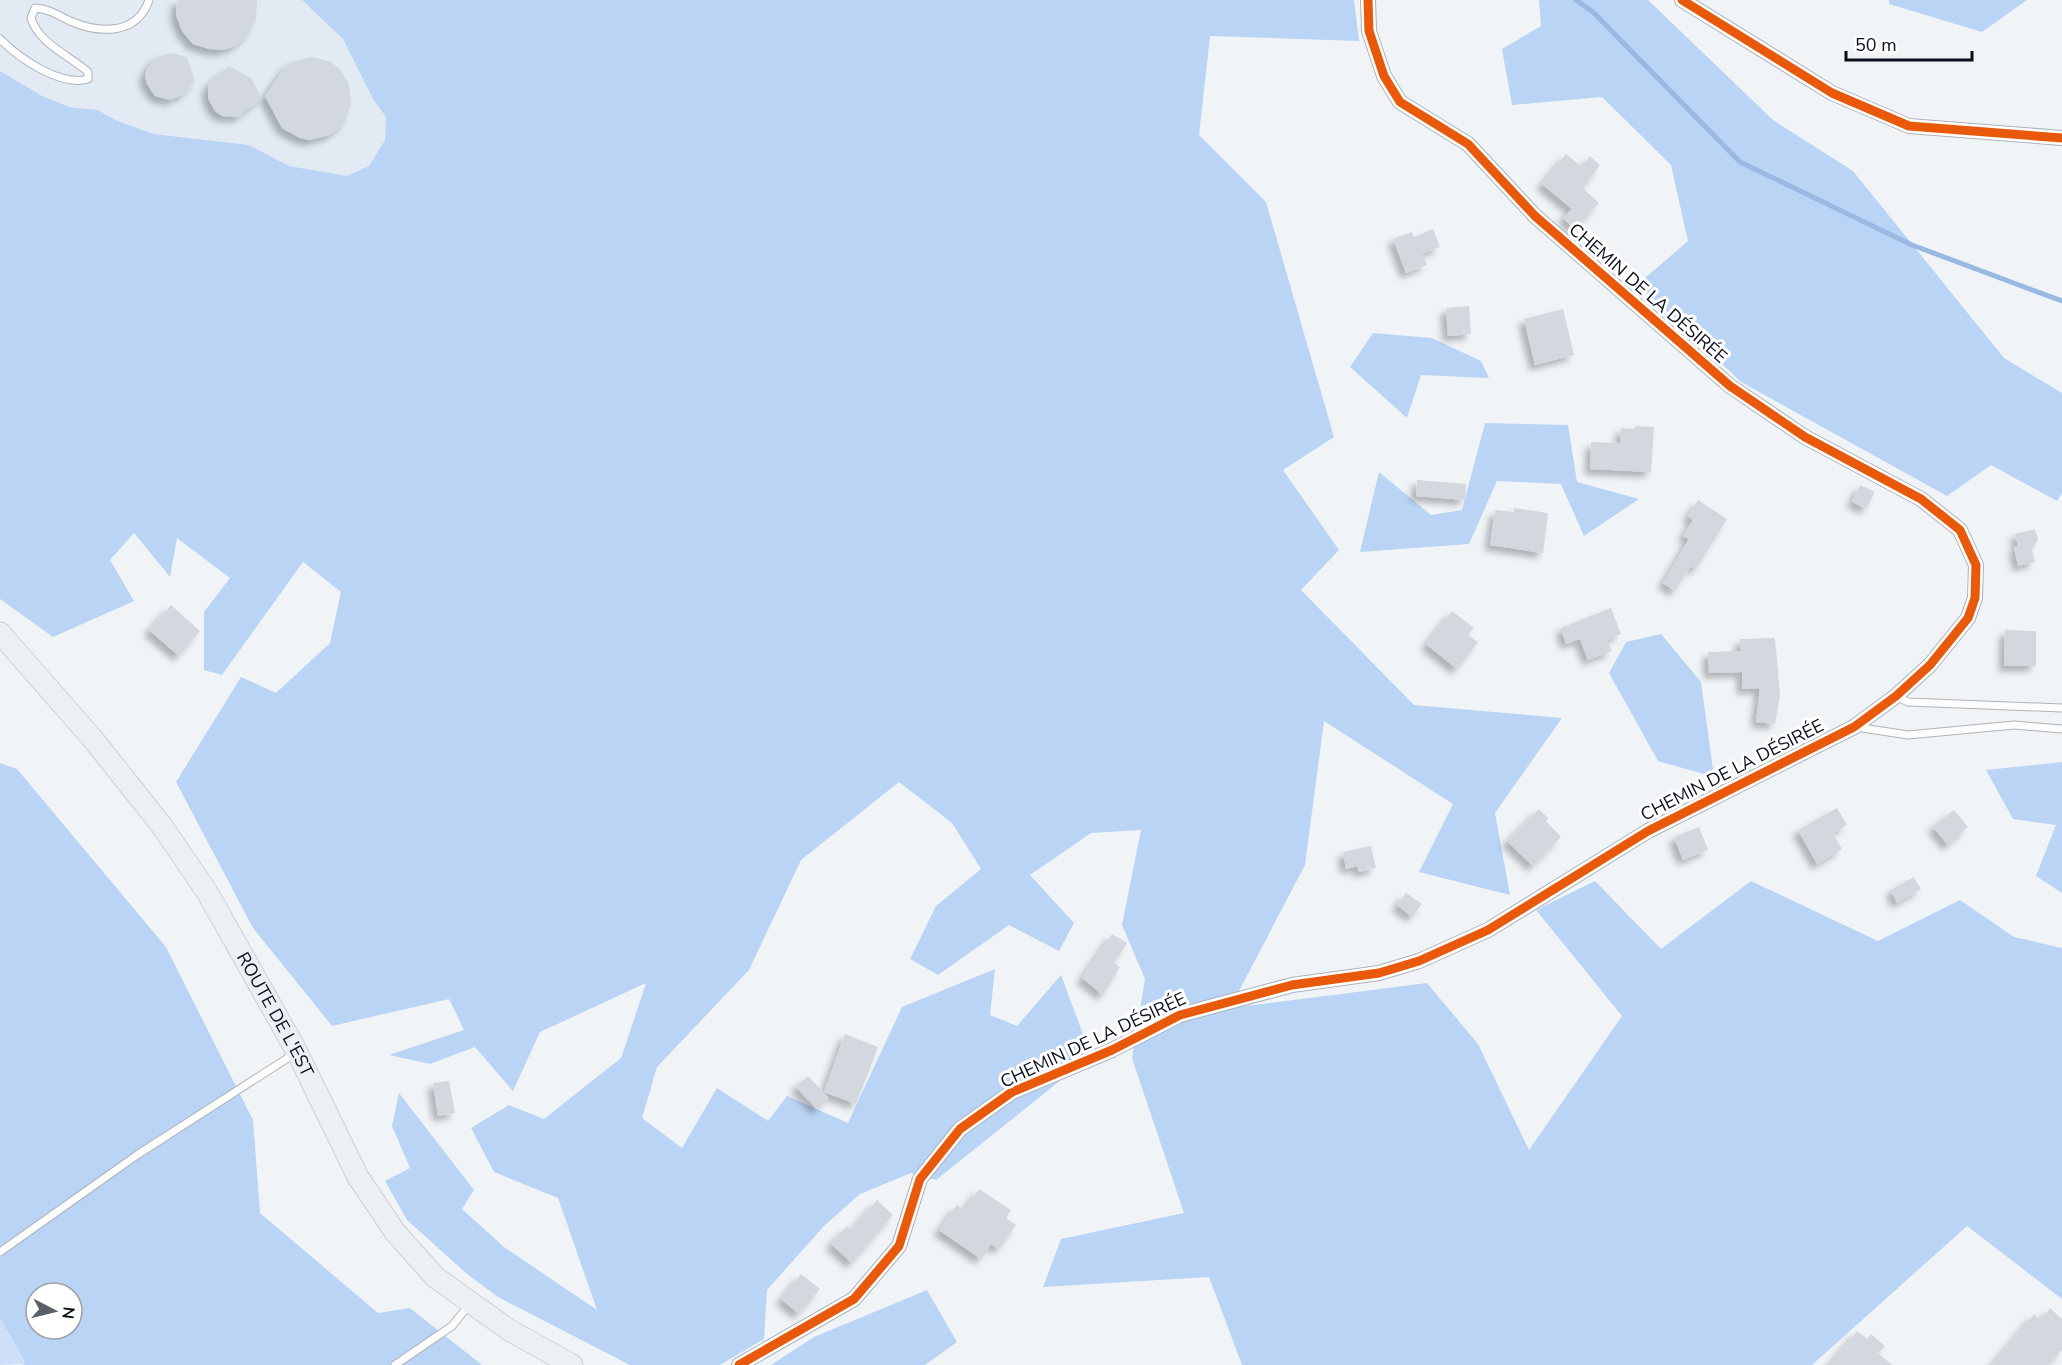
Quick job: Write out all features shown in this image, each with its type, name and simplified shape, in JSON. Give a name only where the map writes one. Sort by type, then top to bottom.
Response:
[{"type":"main road","name":"ROUTE DE L'EST","points":[[0,633],[92,738],[162,826],[207,892],[297,1052],[358,1177],[395,1232],[435,1277],[509,1330],[572,1365]]},
{"type":"street","name":"CHEMIN DE LA DÉSIRÉE","points":[[739,1365],[854,1299],[899,1246],[920,1179],[960,1129],[1012,1092],[1112,1050],[1180,1015],[1292,985],[1379,973],[1419,961],[1488,930],[1648,831],[1854,727],[1896,696],[1930,665],[1968,618],[1975,598],[1976,565],[1960,530],[1921,499],[1805,437],[1730,386],[1535,216],[1468,144],[1400,102],[1384,76],[1369,31],[1368,0]]},
{"type":"street","points":[[1682,0],[1832,93],[1909,126],[2062,138]]},
{"type":"lane","points":[[0,39],[16,54],[46,71],[78,82],[88,79],[88,72],[34,30],[31,18],[35,8],[48,9],[71,22],[110,29],[128,27],[140,20],[149,0]]},
{"type":"lane","points":[[1896,696],[1908,702],[2062,708]]},
{"type":"lane","points":[[1854,727],[1908,735],[2014,725],[2062,729]]},
{"type":"lane","points":[[0,1252],[137,1155],[297,1052]]},
{"type":"lane","points":[[395,1365],[447,1330],[471,1302]]},
{"type":"shaded area","points":[[0,0],[302,0],[343,39],[373,99],[386,117],[385,140],[369,166],[347,176],[289,166],[249,145],[154,134],[120,122],[97,110],[70,107],[42,96],[0,71]]},
{"type":"shaded area","points":[[302,0],[1354,0],[1359,41],[1210,36],[1199,135],[1266,202],[1334,437],[1283,470],[1339,550],[1301,590],[1414,705],[1562,718],[1495,813],[1510,895],[1419,872],[1453,804],[1324,721],[1305,865],[1230,1008],[1427,983],[1478,1044],[1529,1150],[1622,1016],[1536,910],[1595,881],[1661,949],[1751,881],[1878,941],[1960,900],[2014,937],[2062,948],[2062,1299],[1967,1226],[1812,1365],[1242,1365],[1209,1277],[1043,1287],[1061,1239],[1184,1213],[1132,1058],[1145,979],[1122,925],[1141,830],[1091,833],[1030,875],[1074,923],[1059,951],[1009,925],[938,975],[910,959],[936,906],[981,869],[952,823],[899,782],[801,860],[749,970],[657,1067],[642,1118],[682,1148],[717,1088],[768,1121],[787,1096],[848,1123],[902,1007],[995,969],[990,1015],[1017,1026],[1061,975],[1091,1056],[936,1180],[911,1173],[860,1194],[824,1226],[767,1290],[764,1339],[720,1365],[630,1365],[498,1297],[467,1274],[407,1220],[385,1181],[410,1168],[392,1126],[399,1093],[474,1190],[462,1209],[504,1247],[597,1310],[558,1198],[494,1172],[471,1128],[509,1105],[544,1119],[621,1058],[646,983],[540,1032],[513,1091],[475,1047],[430,1064],[389,1055],[464,1030],[449,999],[332,1026],[253,928],[176,782],[241,677],[276,693],[330,643],[341,592],[303,562],[222,675],[204,670],[204,612],[230,578],[177,538],[170,577],[134,533],[110,560],[134,601],[53,637],[0,599],[0,71],[42,96],[70,107],[97,110],[120,122],[154,134],[249,145],[289,166],[347,176],[369,166],[385,140],[386,117],[373,99],[343,39]]},
{"type":"shaded area","points":[[1539,0],[1648,0],[1773,120],[1853,171],[2004,358],[2062,393],[2062,493],[2057,501],[1991,465],[1947,496],[1741,382],[1638,284],[1688,241],[1671,165],[1602,97],[1512,105],[1502,49],[1541,26]]},
{"type":"shaded area","points":[[1889,0],[2027,0],[1982,32],[1889,4]]},
{"type":"shaded area","points":[[1373,333],[1432,338],[1481,361],[1489,378],[1421,375],[1407,418],[1350,367]]},
{"type":"shaded area","points":[[1485,423],[1568,425],[1577,482],[1639,499],[1584,536],[1561,484],[1497,481],[1469,544],[1360,552],[1379,472],[1431,515],[1462,510]]},
{"type":"shaded area","points":[[1661,634],[1701,682],[1714,777],[1658,761],[1609,673],[1626,642]]},
{"type":"shaded area","points":[[2062,762],[2062,893],[2036,876],[2056,825],[2013,819],[1986,770]]},
{"type":"shaded area","points":[[0,763],[17,769],[166,947],[253,1120],[260,1213],[378,1313],[410,1308],[482,1365],[22,1365],[25,1363],[0,1318]]},
{"type":"shaded area","points":[[927,1290],[957,1342],[925,1365],[771,1365],[814,1337]]},
{"type":"shaded area","points":[[0,1318],[25,1364],[0,1365]]},
{"type":"building","points":[[177,0],[257,0],[256,19],[248,35],[235,46],[223,50],[209,49],[193,44],[182,31],[176,15]]},
{"type":"building","points":[[171,53],[187,57],[195,81],[184,94],[170,100],[155,96],[145,76],[156,57]]},
{"type":"building","points":[[313,57],[331,62],[339,68],[349,84],[351,104],[345,122],[338,129],[329,135],[310,140],[300,138],[282,128],[265,96],[286,66],[294,61]]},
{"type":"building","points":[[229,66],[251,78],[262,98],[238,117],[222,116],[215,111],[208,98],[208,85]]},
{"type":"building","points":[[1566,154],[1582,167],[1590,156],[1600,165],[1583,188],[1599,203],[1575,229],[1563,218],[1572,209],[1542,184]]},
{"type":"building","points":[[1433,229],[1440,247],[1422,254],[1427,265],[1406,273],[1393,239],[1412,232],[1414,237]]},
{"type":"building","points":[[1469,306],[1471,334],[1448,336],[1446,308]]},
{"type":"building","points":[[1563,309],[1574,355],[1535,365],[1524,319]]},
{"type":"building","points":[[1635,426],[1654,427],[1651,472],[1590,469],[1591,442],[1620,443],[1621,428],[1635,429]]},
{"type":"building","points":[[1417,480],[1466,484],[1465,500],[1416,496]]},
{"type":"building","points":[[1860,485],[1875,492],[1866,509],[1852,502]]},
{"type":"building","points":[[1698,500],[1727,519],[1696,569],[1691,566],[1675,591],[1663,583],[1689,539],[1683,536],[1693,520],[1688,516]]},
{"type":"building","points":[[1514,508],[1548,513],[1543,553],[1490,545],[1495,510],[1514,512]]},
{"type":"building","points":[[2035,529],[2038,539],[2032,550],[2035,562],[2018,566],[2014,547],[2018,546],[2015,534]]},
{"type":"building","points":[[171,605],[200,631],[179,656],[149,630]]},
{"type":"building","points":[[1611,608],[1621,634],[1607,640],[1612,651],[1588,660],[1580,639],[1566,644],[1561,628]]},
{"type":"building","points":[[1452,611],[1474,628],[1468,635],[1478,642],[1457,669],[1426,644]]},
{"type":"building","points":[[2005,630],[2036,631],[2036,666],[2004,666]]},
{"type":"building","points":[[1775,638],[1780,695],[1775,724],[1756,722],[1760,688],[1742,689],[1742,672],[1709,673],[1708,652],[1741,651],[1740,639]]},
{"type":"building","points":[[1837,808],[1847,825],[1833,833],[1842,849],[1817,864],[1798,830]]},
{"type":"building","points":[[1539,809],[1548,818],[1546,821],[1561,837],[1533,866],[1507,841]]},
{"type":"building","points":[[1954,810],[1968,827],[1948,845],[1933,827]]},
{"type":"building","points":[[1699,827],[1708,850],[1683,860],[1674,837]]},
{"type":"building","points":[[1371,846],[1376,868],[1359,872],[1357,866],[1346,869],[1343,852]]},
{"type":"building","points":[[1914,877],[1921,889],[1897,903],[1891,890]]},
{"type":"building","points":[[1406,893],[1422,904],[1412,917],[1397,905]]},
{"type":"building","points":[[1112,934],[1127,943],[1114,963],[1120,967],[1103,995],[1082,978]]},
{"type":"building","points":[[845,1034],[878,1047],[856,1104],[824,1092]]},
{"type":"building","points":[[808,1076],[829,1098],[817,1109],[796,1087]]},
{"type":"building","points":[[449,1081],[455,1113],[438,1116],[433,1083]]},
{"type":"building","points":[[979,1189],[1011,1210],[1006,1218],[1016,1225],[999,1249],[991,1244],[981,1259],[939,1230],[957,1205],[964,1210]]},
{"type":"building","points":[[877,1200],[893,1215],[852,1263],[831,1244],[847,1226],[851,1230]]},
{"type":"building","points":[[801,1274],[820,1289],[799,1314],[781,1299]]},
{"type":"building","points":[[2050,1308],[2062,1319],[2062,1350],[2049,1365],[1992,1365],[2034,1314],[2040,1320]]},
{"type":"building","points":[[1857,1331],[1867,1339],[1871,1334],[1885,1346],[1878,1353],[1892,1365],[1829,1365]]},
{"type":"waterway","points":[[1576,0],[1593,12],[1740,162],[1912,245],[2062,301]]},
{"type":"cycle path","points":[[739,1365],[854,1299],[899,1246],[920,1179],[960,1129],[1012,1092],[1112,1050],[1180,1015],[1292,985],[1379,973],[1419,961],[1488,930],[1648,831],[1854,727],[1896,696],[1930,665],[1968,618],[1975,598],[1976,565],[1960,530],[1921,499],[1805,437],[1730,386],[1535,216],[1468,144],[1400,102],[1384,76],[1369,31],[1368,0]]},
{"type":"cycle path","points":[[1682,0],[1832,93],[1909,126],[2062,138]]}]
